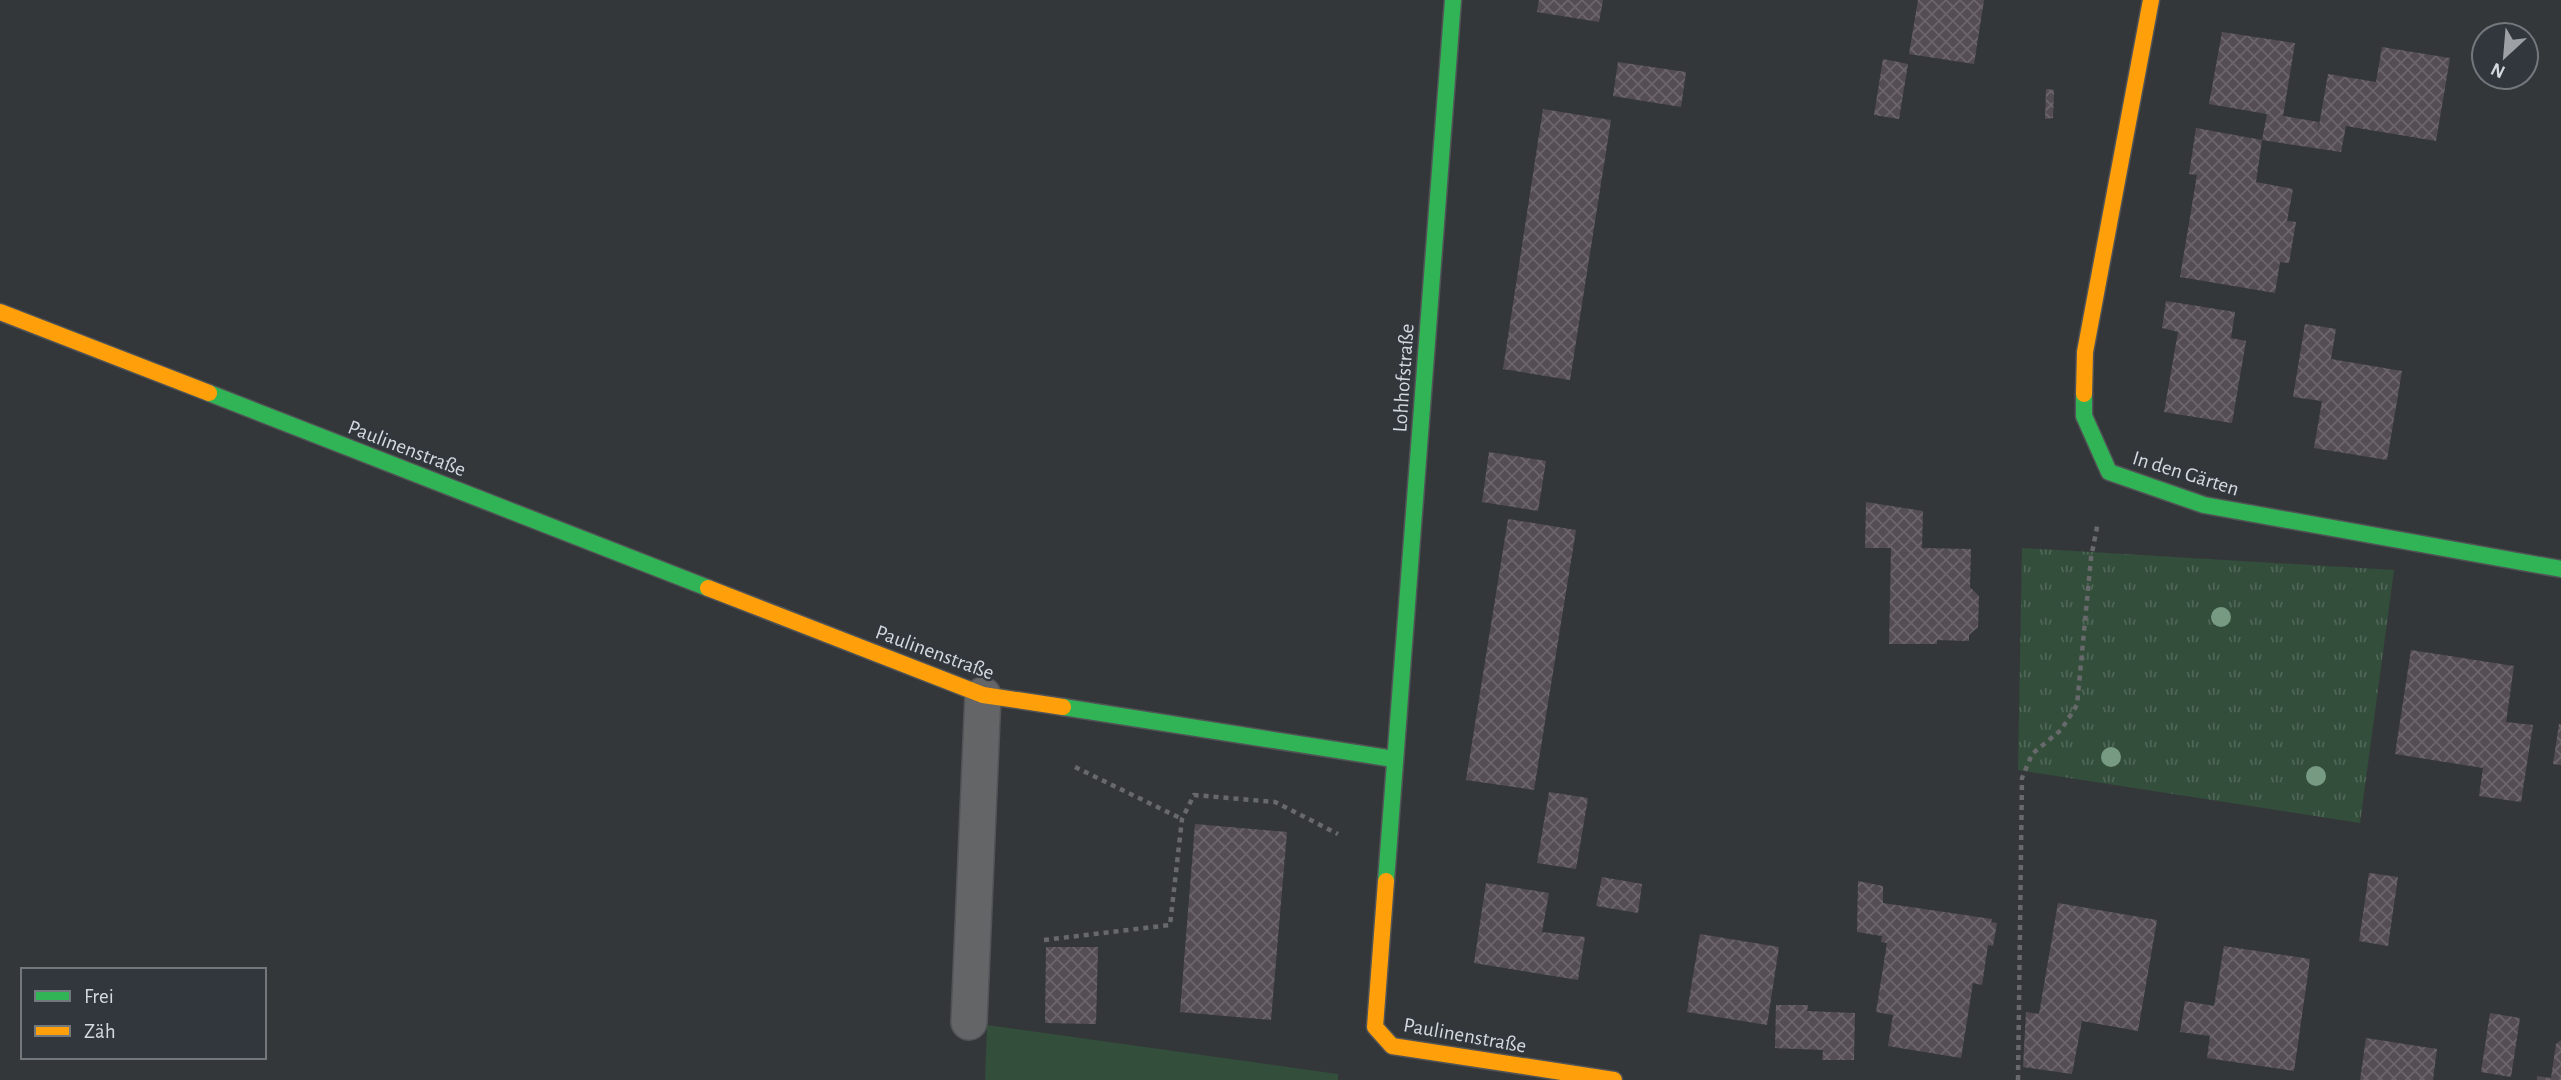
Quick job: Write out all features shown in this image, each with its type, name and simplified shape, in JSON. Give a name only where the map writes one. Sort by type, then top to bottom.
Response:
[{"type":"street","name":"Lohhofstraße","points":[[1394,759],[1453,0]]},
{"type":"street","name":"In den Gärten","points":[[2151,0],[2085,352],[2084,416],[2109,471],[2204,505],[2561,569]]},
{"type":"street","name":"Paulinenstraße","points":[[0,312],[983,695],[1394,759],[1375,1027],[1392,1046],[1614,1080]]},
{"type":"lane","points":[[969,1022],[983,695]]},
{"type":"path","points":[[2018,1080],[2022,778],[2032,754],[2061,730],[2077,705],[2091,558],[2109,471]]},
{"type":"path","points":[[1075,767],[1182,819]]},
{"type":"path","points":[[1044,940],[1170,925],[1182,819],[1194,795],[1275,802],[1386,858]]},
{"type":"green space","points":[[2022,548],[2394,570],[2360,823],[2018,770]]},
{"type":"green space","points":[[987,1025],[1338,1074],[1338,1080],[985,1080]]},
{"type":"building","points":[[1539,0],[1603,0],[1599,22],[1537,12]]},
{"type":"building","points":[[1918,0],[1984,0],[1974,64],[1909,54]]},
{"type":"building","points":[[2222,32],[2295,43],[2283,116],[2319,122],[2317,137],[2328,74],[2376,82],[2382,47],[2450,58],[2436,141],[2346,126],[2341,152],[2262,140],[2267,114],[2209,104]]},
{"type":"building","points":[[1883,59],[1908,64],[1899,119],[1874,115]]},
{"type":"building","points":[[1618,62],[1686,72],[1681,107],[1613,96]]},
{"type":"building","points":[[2046,89],[2054,90],[2053,118],[2045,119]]},
{"type":"building","points":[[1543,109],[1611,120],[1570,380],[1503,369]]},
{"type":"building","points":[[2196,128],[2262,140],[2256,182],[2293,189],[2287,221],[2296,222],[2289,263],[2280,262],[2275,293],[2180,277],[2197,175],[2189,174]]},
{"type":"building","points":[[2166,301],[2235,312],[2231,338],[2246,341],[2232,423],[2164,412],[2178,332],[2162,328]]},
{"type":"building","points":[[2305,324],[2336,329],[2331,359],[2402,371],[2387,460],[2314,448],[2322,401],[2293,397]]},
{"type":"building","points":[[1489,452],[1546,461],[1538,511],[1482,502]]},
{"type":"building","points":[[1866,502],[1923,511],[1922,548],[1971,549],[1970,587],[1979,596],[1978,627],[1969,635],[1969,641],[1937,640],[1937,644],[1889,644],[1891,548],[1865,548]]},
{"type":"building","points":[[1508,519],[1576,530],[1534,790],[1466,780]]},
{"type":"building","points":[[2411,650],[2514,666],[2506,722],[2533,725],[2521,802],[2479,796],[2483,768],[2395,754]]},
{"type":"building","points":[[2561,724],[2561,765],[2553,764]]},
{"type":"building","points":[[1549,792],[1588,798],[1576,869],[1537,863]]},
{"type":"building","points":[[1195,824],[1287,832],[1271,1020],[1180,1012]]},
{"type":"building","points":[[2369,873],[2398,877],[2388,946],[2359,941]]},
{"type":"building","points":[[1602,877],[1642,884],[1638,913],[1596,906]]},
{"type":"building","points":[[1858,881],[1883,886],[1883,903],[1992,919],[1991,922],[1997,923],[1993,946],[1988,945],[1982,985],[1973,983],[1961,1058],[1888,1046],[1893,1015],[1876,1012],[1887,943],[1881,942],[1882,936],[1857,932]]},
{"type":"building","points":[[1486,883],[1549,893],[1542,932],[1585,937],[1578,980],[1474,963]]},
{"type":"building","points":[[2058,903],[2157,920],[2138,1031],[2082,1021],[2072,1074],[2023,1067],[2026,1012],[2039,1014]]},
{"type":"building","points":[[1700,934],[1779,947],[1767,1025],[1687,1012]]},
{"type":"building","points":[[2224,946],[2310,959],[2294,1071],[2207,1058],[2210,1036],[2180,1032],[2185,1001],[2214,1006]]},
{"type":"building","points":[[1046,947],[1098,947],[1096,1024],[1045,1023]]},
{"type":"building","points":[[1776,1005],[1808,1005],[1807,1011],[1855,1013],[1854,1060],[1822,1060],[1823,1050],[1775,1048]]},
{"type":"building","points":[[2490,1013],[2520,1018],[2511,1077],[2481,1072]]},
{"type":"building","points":[[2366,1038],[2437,1049],[2433,1080],[2360,1080]]},
{"type":"building","points":[[2561,1040],[2561,1080],[2537,1080],[2537,1076],[2551,1078],[2556,1044]]},
{"type":"traffic: fast","points":[[1386,881],[1453,0]]},
{"type":"traffic: fast","points":[[209,393],[708,588]]},
{"type":"traffic: fast","points":[[2084,394],[2084,416],[2109,472],[2204,505],[2561,569]]},
{"type":"traffic: fast","points":[[1063,707],[1394,759]]},
{"type":"traffic: slow","points":[[2084,394],[2085,352],[2151,0]]},
{"type":"traffic: slow","points":[[0,312],[209,393]]},
{"type":"traffic: slow","points":[[708,588],[983,695],[1063,707]]},
{"type":"traffic: slow","points":[[1386,881],[1375,1027],[1392,1046],[1614,1080]]}]
